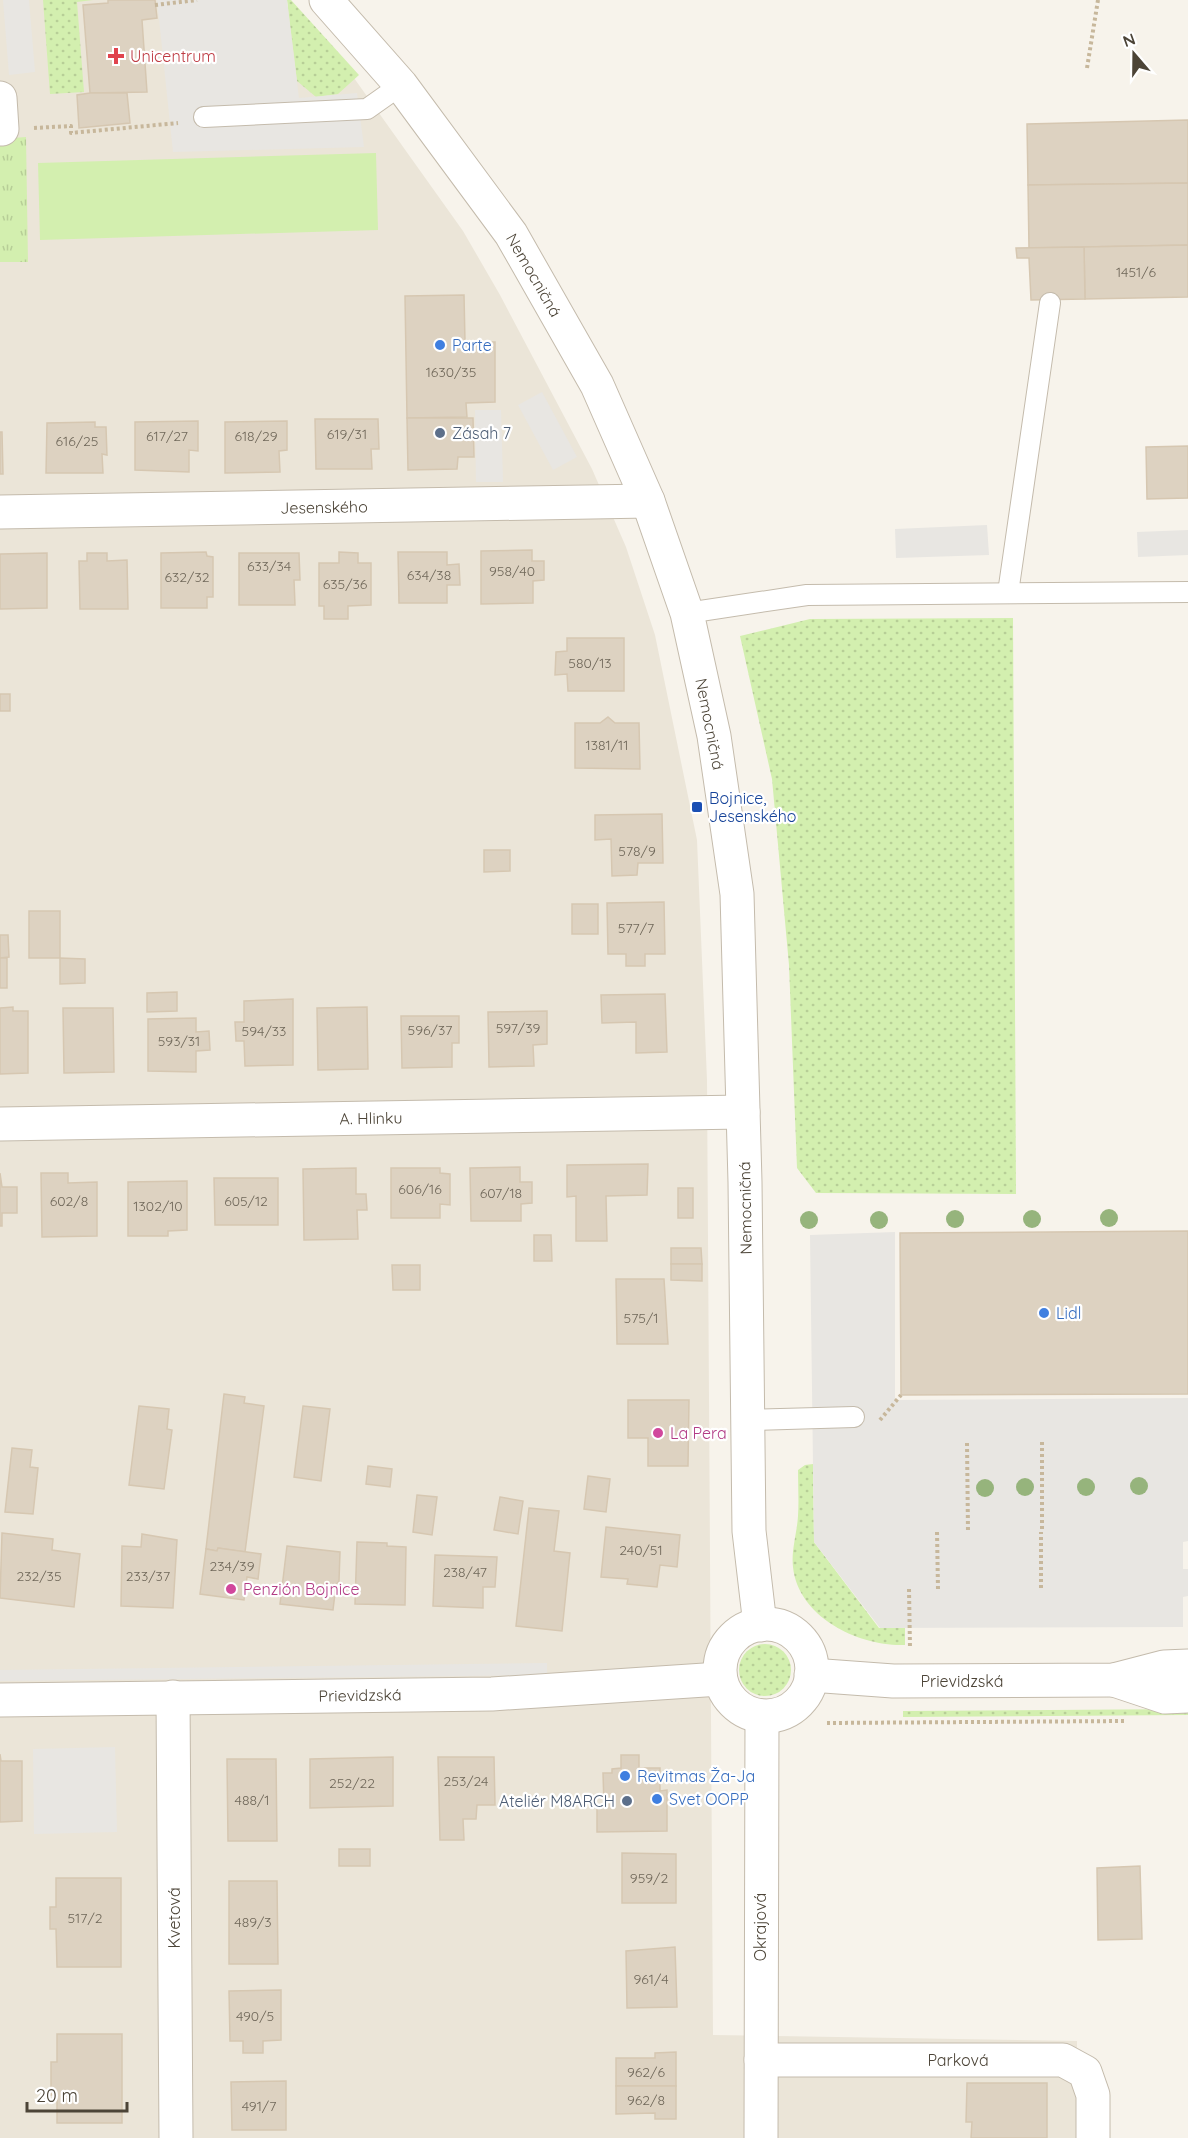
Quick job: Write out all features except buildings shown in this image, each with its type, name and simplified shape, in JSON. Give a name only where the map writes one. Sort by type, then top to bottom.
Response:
[{"type":"street","name":"Nemocničná","points":[[326,0],[401,85],[511,234],[597,385],[648,501],[687,613],[714,736],[737,894],[743,1112],[749,1531],[760,1625]]},
{"type":"street","name":"Jesenského","points":[[0,512],[648,501]]},
{"type":"street","name":"A. Hlinku","points":[[0,1124],[743,1112]]},
{"type":"street","points":[[760,1625],[782,1628],[796,1636],[809,1654],[811,1675],[808,1689],[797,1704],[780,1714],[762,1716],[738,1707],[726,1695],[720,1678],[722,1657],[731,1640],[741,1631],[760,1625]]},
{"type":"street","name":"Prievidzská","points":[[811,1675],[893,1681],[1114,1680],[1164,1666],[1188,1666]]},
{"type":"street","name":"Prievidzská","points":[[0,1700],[492,1694],[720,1678]]},
{"type":"street","name":"Prievidzská","points":[[1114,1680],[1165,1697],[1188,1696]]},
{"type":"street","name":"Kvetová","points":[[173,1697],[176,2138]]},
{"type":"street","name":"Okrajová","points":[[760,2138],[762,1716]]},
{"type":"street","name":"Parková","points":[[760,2060],[1063,2060],[1085,2072],[1092,2095],[1093,2138]]},
{"type":"lane","points":[[204,117],[367,109],[401,85]]},
{"type":"lane","points":[[1008,593],[1050,303]]},
{"type":"lane","points":[[687,613],[807,596],[1188,592]]},
{"type":"lane","points":[[748,1419],[854,1417]]},
{"type":"path","points":[[155,5],[197,0]]},
{"type":"path","points":[[1086,68],[1098,0]]},
{"type":"path","points":[[1,114],[71,126],[71,133],[172,124],[204,117]]},
{"type":"path","points":[[1041,1588],[1042,1442]]},
{"type":"path","points":[[967,1443],[968,1532]]},
{"type":"path","points":[[938,1532],[938,1589]]},
{"type":"path","points":[[909,1589],[910,1652]]},
{"type":"path","points":[[827,1724],[1129,1721]]},
{"type":"shaded area","points":[[0,0],[281,0],[349,71],[463,231],[500,295],[592,469],[626,547],[655,635],[697,840],[707,1080],[713,2035],[1077,2041],[1077,2138],[0,2138]]},
{"type":"shaded area","points":[[3,0],[29,0],[35,72],[9,75]]},
{"type":"shaded area","points":[[157,0],[287,0],[299,98],[357,93],[364,147],[173,152]]},
{"type":"shaded area","points":[[542,392],[577,457],[553,470],[518,405]]},
{"type":"shaded area","points":[[475,410],[501,410],[503,482],[476,482]]},
{"type":"shaded area","points":[[987,525],[989,555],[896,558],[895,529]]},
{"type":"shaded area","points":[[1188,530],[1188,555],[1138,557],[1137,532]]},
{"type":"shaded area","points":[[895,1232],[895,1400],[1188,1398],[1188,1541],[1183,1542],[1183,1569],[1188,1569],[1188,1596],[1183,1597],[1183,1627],[880,1628],[814,1542],[810,1235]]},
{"type":"shaded area","points":[[547,1663],[547,1675],[0,1681],[0,1670]]},
{"type":"shaded area","points":[[115,1747],[117,1832],[34,1834],[33,1749]]},
{"type":"green space","points":[[43,0],[93,0],[77,2],[84,92],[50,94]]},
{"type":"green space","points":[[287,0],[291,0],[359,75],[338,94],[316,97],[297,81]]},
{"type":"green space","points":[[26,137],[28,262],[0,262],[0,139]]},
{"type":"green space","points":[[376,153],[378,230],[40,240],[38,163]]},
{"type":"green space","points":[[1013,618],[1016,1194],[816,1193],[797,1168],[789,965],[772,779],[740,636],[810,619]]},
{"type":"green space","points":[[813,1464],[814,1542],[879,1628],[905,1628],[905,1645],[870,1641],[834,1626],[806,1601],[797,1585],[793,1567],[793,1548],[798,1516],[798,1470],[805,1465]]},
{"type":"green space","points":[[765,1644],[779,1648],[787,1656],[791,1670],[787,1684],[779,1692],[765,1696],[751,1692],[743,1684],[739,1670],[743,1656],[751,1648]]},
{"type":"green space","points":[[1188,1709],[1188,1715],[903,1717],[903,1711]]},
{"type":"place","name":"Unicentrum","points":[[116,56]]},
{"type":"place","name":"Parte","points":[[440,345]]},
{"type":"place","name":"Zásah 7","points":[[440,433]]},
{"type":"place","name":"Bojnice, Jesenského","points":[[697,807]]},
{"type":"place","name":"Lidl","points":[[1044,1313]]},
{"type":"place","name":"La Pera","points":[[658,1433]]},
{"type":"place","name":"Penzión Bojnice","points":[[231,1589]]},
{"type":"place","name":"Revitmas Ža-Ja","points":[[625,1776]]},
{"type":"place","name":"Svet OOPP","points":[[657,1799]]},
{"type":"place","name":"Ateliér M8ARCH","points":[[627,1801]]}]
